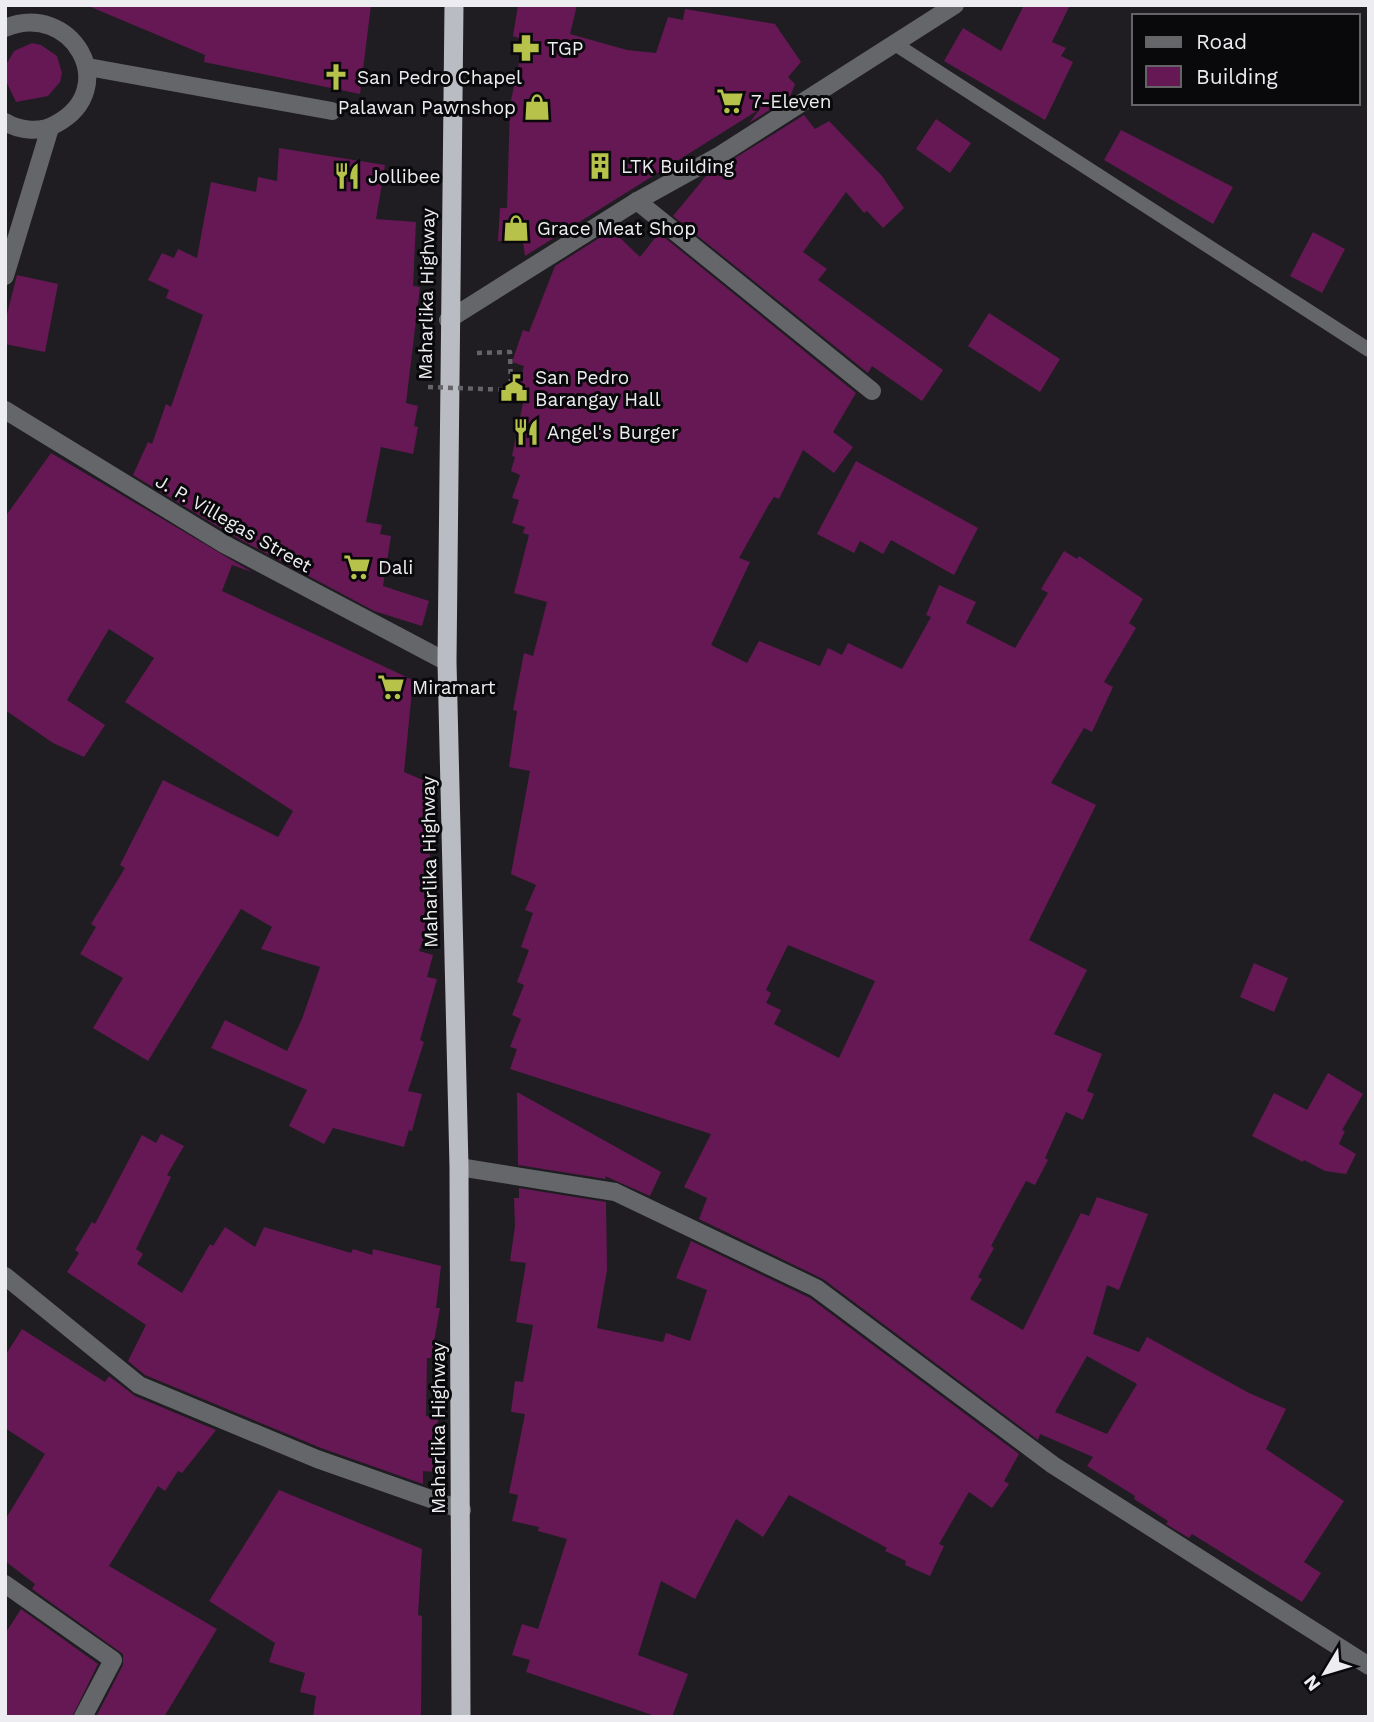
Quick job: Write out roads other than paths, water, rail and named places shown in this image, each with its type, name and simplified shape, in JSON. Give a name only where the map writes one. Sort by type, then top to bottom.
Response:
[{"type":"highway","name":"Maharlika Highway","points":[[454,5],[448,320],[447,662],[459,1167],[461,1717]]},
{"type":"street","points":[[448,320],[637,201],[720,155],[955,5]]},
{"type":"street","points":[[5,28],[35,20],[54,24],[70,34],[82,49],[88,67],[87,87],[80,104],[68,118],[50,128],[31,130],[5,122]]},
{"type":"street","points":[[88,67],[332,111]]},
{"type":"street","points":[[5,276],[50,128]]},
{"type":"street","points":[[637,201],[873,391]]},
{"type":"street","name":"J. P. Villegas Street","points":[[5,410],[224,544],[447,662]]},
{"type":"street","points":[[459,1167],[615,1192],[816,1288],[1053,1465],[1369,1666]]},
{"type":"street","points":[[5,1276],[139,1385],[317,1459],[462,1510]]},
{"type":"street","points":[[5,1584],[113,1660],[83,1717]]},
{"type":"lane","points":[[895,44],[1369,350]]},
{"type":"place","name":"TGP","points":[[526,48]]},
{"type":"place","name":"San Pedro Chapel","points":[[336,77]]},
{"type":"place","name":"7-Eleven","points":[[730,101]]},
{"type":"place","name":"Palawan Pawnshop","points":[[537,107]]},
{"type":"place","name":"LTK Building","points":[[600,166]]},
{"type":"place","name":"Jollibee","points":[[347,176]]},
{"type":"place","name":"Grace Meat Shop","points":[[516,228]]},
{"type":"place","name":"San Pedro Barangay Hall","points":[[514,388]]},
{"type":"place","name":"Angel's Burger","points":[[526,432]]},
{"type":"place","name":"Dali","points":[[357,567]]},
{"type":"place","name":"Miramart","points":[[391,687]]}]
